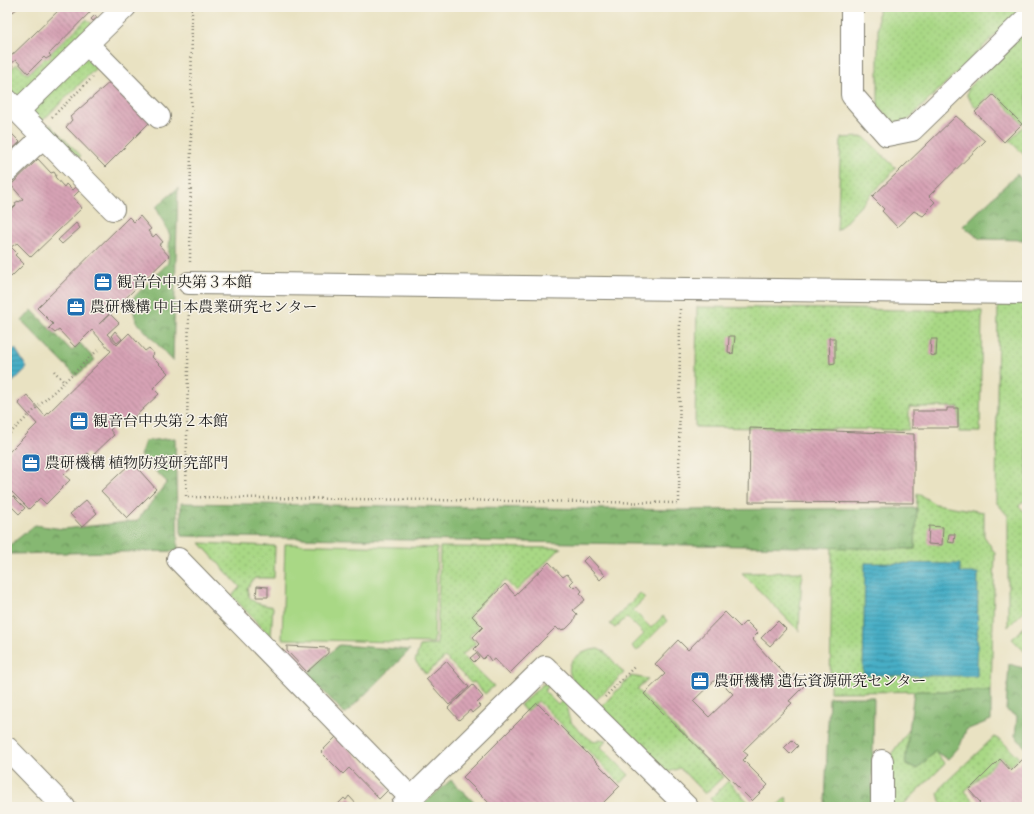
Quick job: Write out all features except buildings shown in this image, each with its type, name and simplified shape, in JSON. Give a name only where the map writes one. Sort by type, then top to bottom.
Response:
[{"type":"lane","points":[[113,209],[12,105],[86,44],[125,7]]},
{"type":"lane","points":[[852,7],[852,95],[887,135],[912,130],[1027,18]]},
{"type":"lane","points":[[86,44],[159,117]]},
{"type":"lane","points":[[7,171],[40,134]]},
{"type":"lane","points":[[189,283],[1027,293]]},
{"type":"lane","points":[[178,559],[407,803],[545,667],[680,805]]},
{"type":"lane","points":[[7,748],[64,807]]},
{"type":"lane","points":[[882,761],[882,807]]},
{"type":"path","points":[[192,7],[186,497],[679,503],[680,289]]},
{"type":"path","points":[[40,134],[106,64]]},
{"type":"path","points":[[7,436],[100,348]]},
{"type":"path","points":[[54,371],[64,382]]},
{"type":"path","points":[[590,712],[635,666]]},
{"type":"green space","points":[[878,7],[1024,7],[907,121],[894,124],[878,106]]},
{"type":"green space","points":[[87,19],[95,27],[20,97],[7,92],[7,72],[17,64],[28,74]]},
{"type":"green space","points":[[1027,29],[1027,158],[1010,141],[1024,125],[993,92],[976,108],[967,96],[968,88]]},
{"type":"green space","points":[[84,55],[99,65],[38,125],[32,108]]},
{"type":"green space","points":[[50,124],[81,156],[75,161],[44,130]]},
{"type":"green space","points":[[864,137],[896,168],[837,231],[841,138]]},
{"type":"green space","points":[[1017,174],[1027,185],[1027,240],[980,239],[963,226]]},
{"type":"green space","points":[[178,188],[173,361],[136,321],[131,300],[168,263],[170,235],[156,207]]},
{"type":"green space","points":[[1027,302],[1027,498],[1019,506],[1027,514],[1027,608],[1008,627],[1008,516],[996,502],[998,303]]},
{"type":"green space","points":[[697,307],[982,311],[980,432],[959,432],[959,407],[909,407],[909,430],[695,427]]},
{"type":"green space","points":[[32,310],[72,351],[80,343],[95,360],[76,376],[22,321]]},
{"type":"green space","points":[[175,438],[178,551],[7,554],[7,544],[10,545],[35,525],[63,529],[137,521],[167,482],[140,456],[145,441]]},
{"type":"green space","points":[[917,493],[935,504],[984,512],[984,536],[995,553],[991,691],[830,692],[832,545],[915,549]]},
{"type":"green space","points":[[181,503],[684,510],[917,508],[915,549],[181,536]]},
{"type":"green space","points":[[200,543],[275,546],[274,578],[255,578],[247,588],[249,597],[256,603],[273,607],[271,637],[232,596],[240,587]]},
{"type":"green space","points":[[285,544],[437,548],[434,643],[282,639]]},
{"type":"green space","points":[[440,547],[561,548],[516,591],[505,580],[469,616],[479,627],[469,636],[476,643],[462,655],[494,686],[485,694],[474,682],[471,683],[445,657],[426,674],[415,661],[420,646],[437,644]]},
{"type":"green space","points":[[802,572],[799,631],[742,573]]},
{"type":"green space","points":[[640,593],[645,598],[633,610],[651,628],[663,616],[667,621],[637,651],[632,646],[644,634],[627,617],[615,628],[610,624]]},
{"type":"green space","points":[[1027,624],[1027,654],[1012,639]]},
{"type":"green space","points":[[339,645],[410,650],[345,714],[307,674]]},
{"type":"green space","points":[[598,649],[605,652],[624,673],[593,703],[572,679],[570,666],[576,657],[586,651]]},
{"type":"green space","points":[[1009,664],[1027,669],[1027,749],[1015,736],[1017,717],[1006,710]]},
{"type":"green space","points":[[631,676],[648,679],[637,689],[723,777],[705,794],[680,768],[666,773],[601,707]]},
{"type":"green space","points":[[543,684],[551,684],[544,691],[558,705],[565,698],[568,701],[568,715],[570,720],[578,729],[594,742],[599,739],[607,740],[601,747],[629,775],[620,783],[538,701],[526,712],[520,705]]},
{"type":"green space","points":[[914,691],[991,691],[991,720],[966,730],[960,746],[948,759],[935,752],[917,769],[905,763]]},
{"type":"green space","points":[[829,697],[874,697],[872,807],[825,807]]},
{"type":"green space","points":[[909,730],[906,763],[917,769],[935,752],[945,764],[902,806],[891,807],[889,804],[892,753]]},
{"type":"green space","points":[[994,737],[1002,741],[1019,758],[1011,766],[1001,757],[965,791],[974,802],[969,807],[946,807],[940,801],[938,793],[944,784]]},
{"type":"green space","points":[[451,780],[479,807],[424,807],[422,805]]},
{"type":"green space","points":[[728,781],[753,807],[718,807],[710,799]]},
{"type":"green space","points":[[786,797],[789,807],[776,807]]},
{"type":"water","points":[[15,348],[27,368],[13,382],[7,376],[7,356]]},
{"type":"water","points":[[865,563],[960,564],[960,573],[978,573],[977,676],[863,675]]},
{"type":"place","name":"観音台中央第３本館","points":[[103,282]]},
{"type":"place","name":"農研機構 中日本農業研究センター","points":[[76,307]]},
{"type":"place","name":"観音台中央第２本館","points":[[79,421]]},
{"type":"place","name":"農研機構 植物防疫研究部門","points":[[31,463]]},
{"type":"place","name":"農研機構 遺伝資源研究センター","points":[[700,681]]}]
